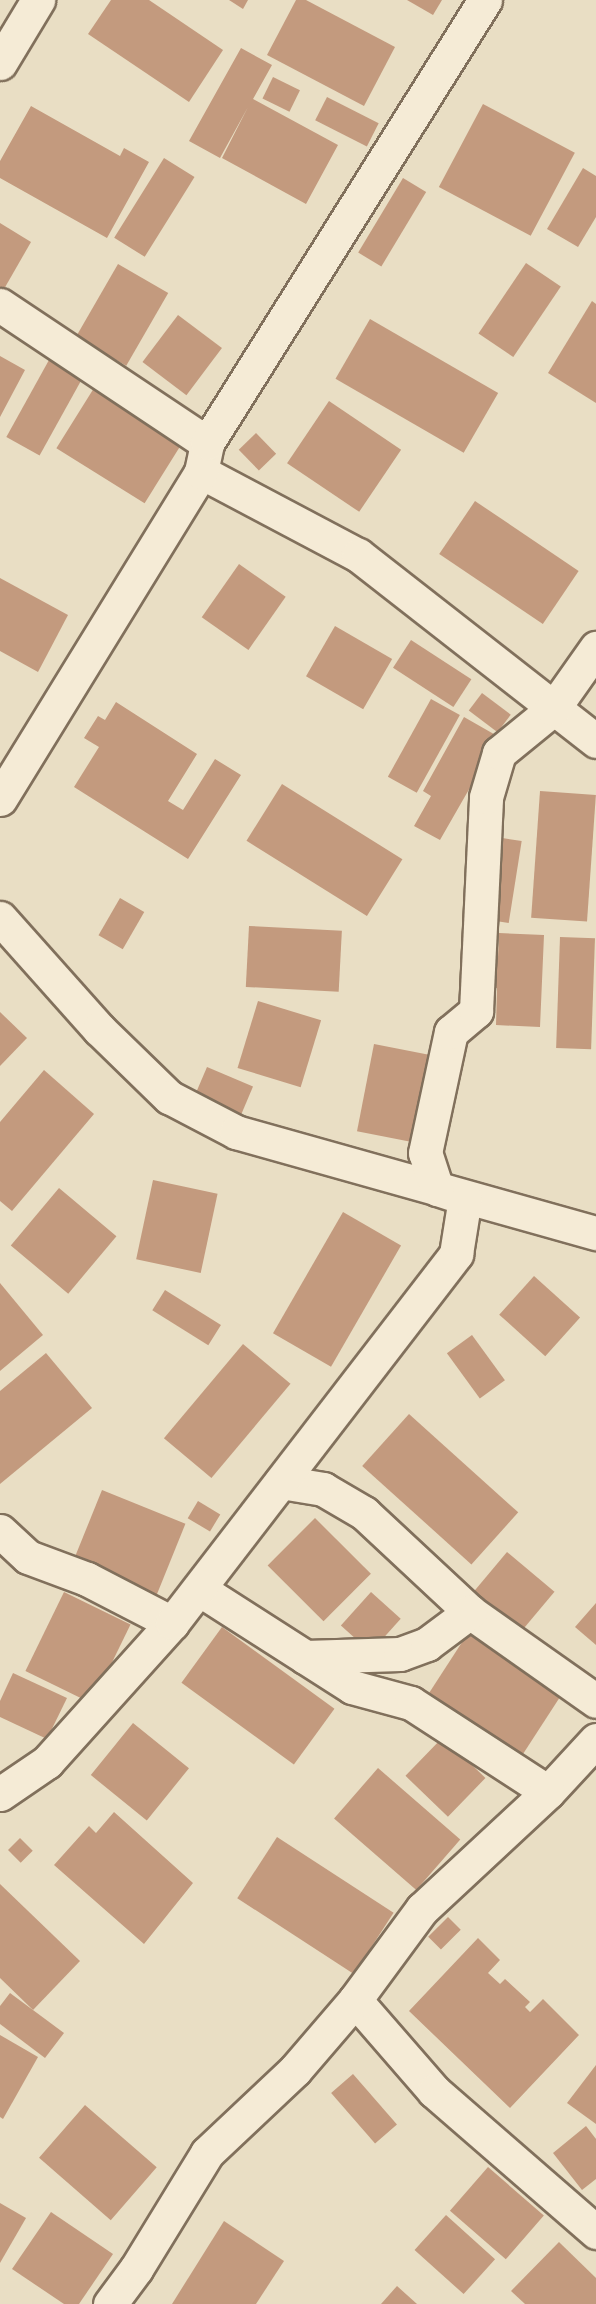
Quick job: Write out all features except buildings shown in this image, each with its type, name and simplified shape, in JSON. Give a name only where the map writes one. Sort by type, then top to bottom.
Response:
[{"type":"street","points":[[0,63],[38,0]]},
{"type":"street","points":[[0,799],[204,457],[485,0]]},
{"type":"street","points":[[0,305],[43,332],[204,457],[358,555],[553,710],[596,741]]},
{"type":"street","points":[[0,315],[43,332]]},
{"type":"street","points":[[596,648],[553,710],[499,753],[486,797],[476,1011],[451,1032],[425,1153],[437,1190],[596,1233]]},
{"type":"street","points":[[0,918],[99,1029],[169,1097],[236,1132],[465,1198]]},
{"type":"street","points":[[0,1794],[47,1762],[172,1623],[199,1589],[456,1254],[465,1198]]},
{"type":"street","points":[[281,1482],[323,1489],[364,1513],[470,1612],[596,1701]]},
{"type":"street","points":[[0,1531],[28,1557],[87,1579],[172,1623]]},
{"type":"street","points":[[199,1589],[352,1687],[411,1703],[548,1792]]},
{"type":"street","points":[[305,1657],[400,1654],[426,1644],[470,1612]]},
{"type":"street","points":[[110,2304],[136,2269],[207,2152],[295,2070],[355,2000],[422,1909],[548,1792],[596,1740]]},
{"type":"street","points":[[355,2000],[434,2091],[596,2232]]}]
